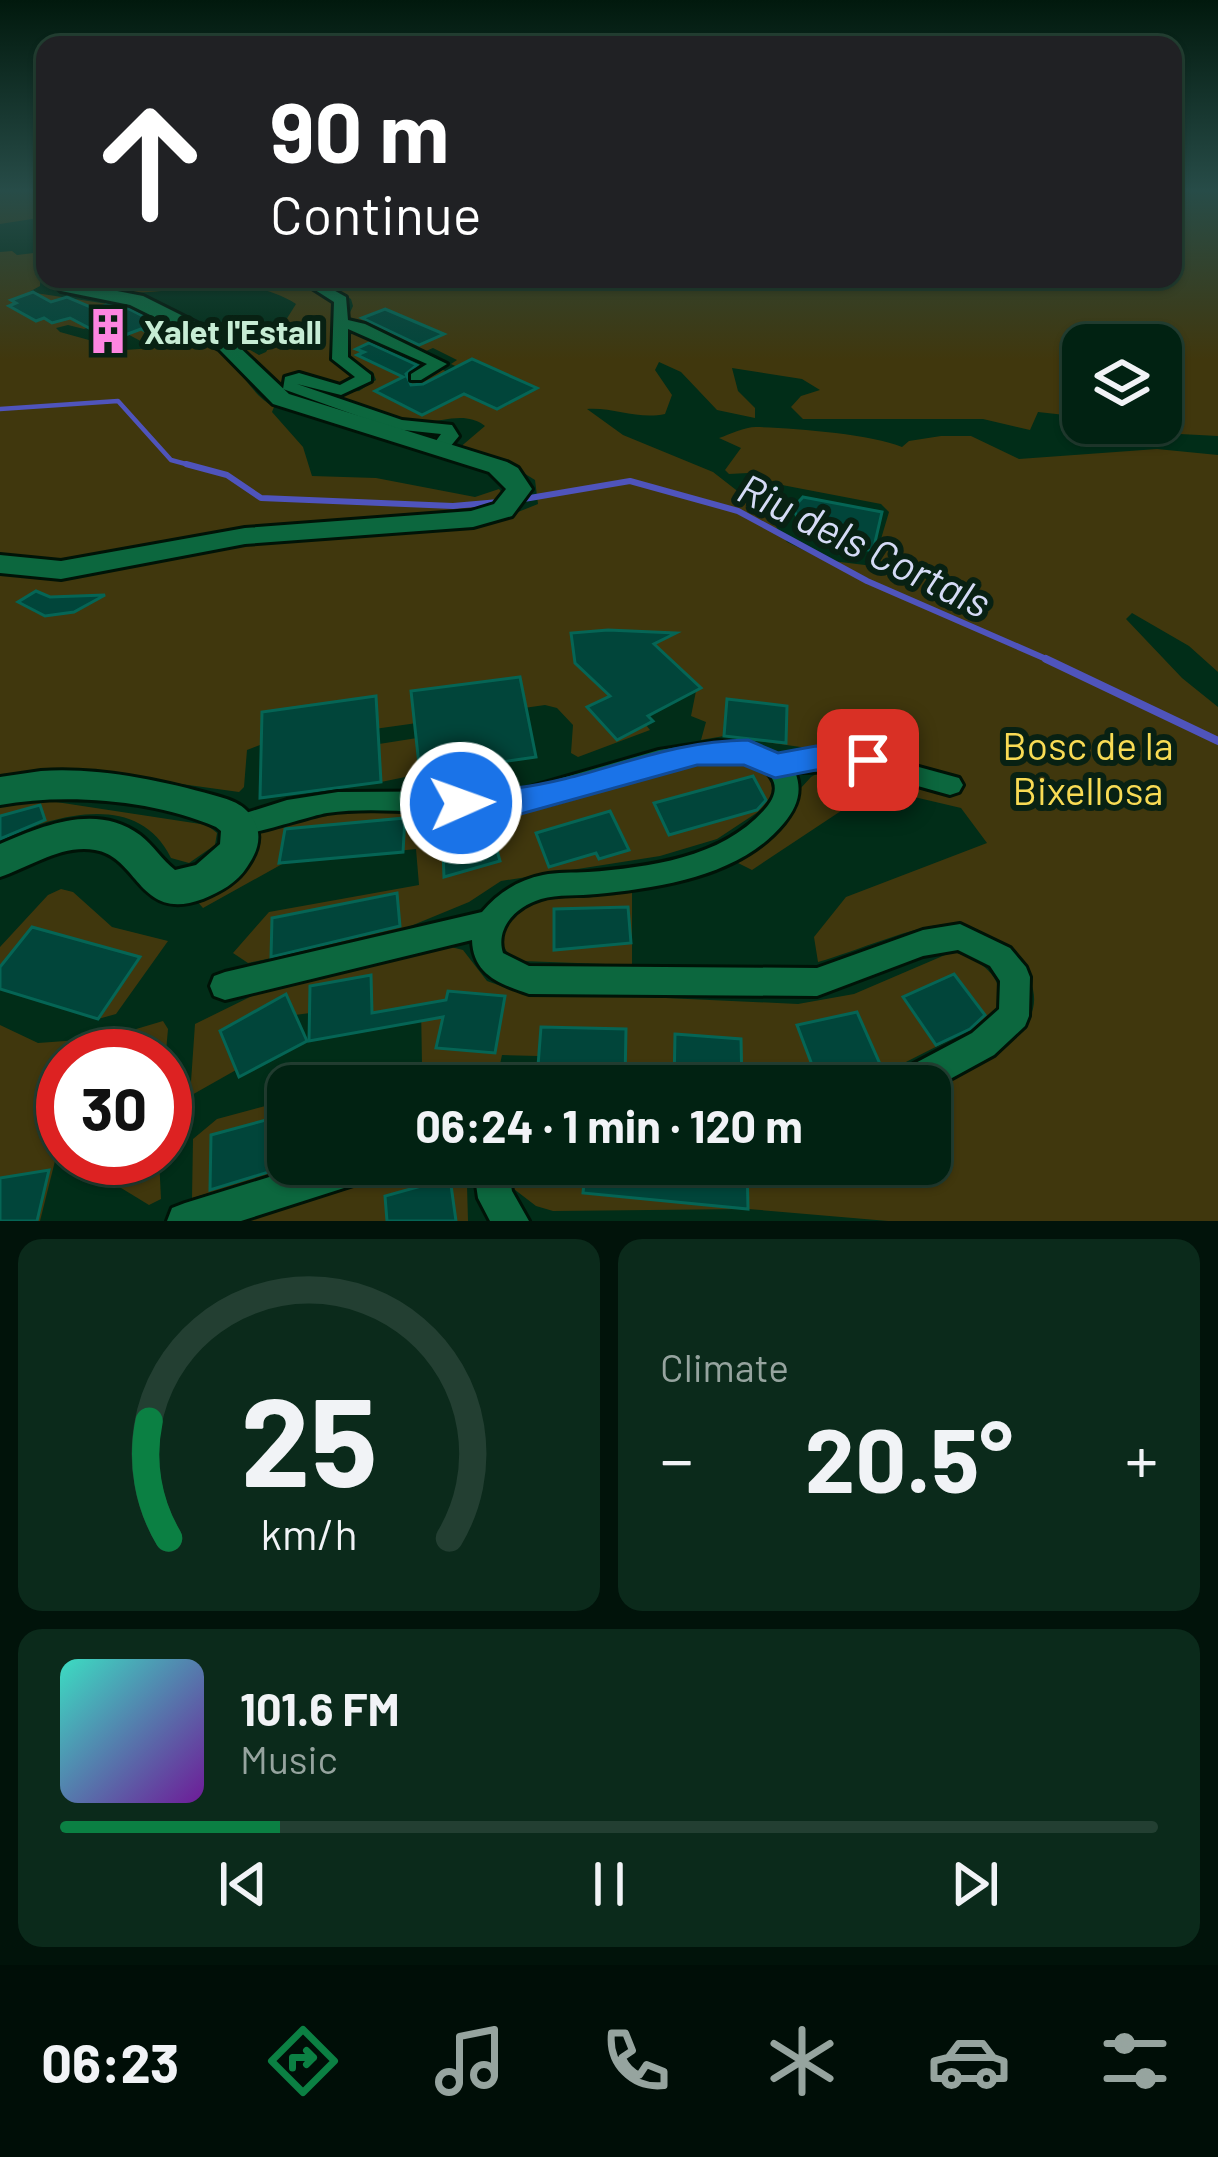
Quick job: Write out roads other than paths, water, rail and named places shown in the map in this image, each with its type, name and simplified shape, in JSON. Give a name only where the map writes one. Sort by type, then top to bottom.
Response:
[{"type":"main road","points":[[0,565],[61,570],[245,536],[473,519],[511,499],[509,473],[498,467],[281,399],[226,345],[136,300],[73,288]]},
{"type":"main road","points":[[0,791],[73,786],[212,810],[239,826],[240,845],[216,873],[188,887],[155,882],[123,844],[102,836],[70,836],[0,861]]},
{"type":"street","points":[[320,288],[341,300],[340,359],[362,372],[365,380],[341,390],[299,378],[290,380],[289,386],[400,425],[446,429],[452,436],[439,449]]},
{"type":"street","points":[[341,323],[360,327],[439,364],[416,376]]},
{"type":"street","points":[[239,826],[334,802],[517,801],[697,753],[748,752],[775,766],[789,789],[784,803],[757,833],[721,855],[638,879],[538,888],[514,899],[489,923],[484,938],[492,964],[508,976],[529,980],[818,982],[941,938],[979,943],[1000,957],[1015,977],[1015,1016],[983,1044],[944,1065]]},
{"type":"street","points":[[775,766],[842,756],[950,785]]},
{"type":"street","points":[[225,986],[489,923]]},
{"type":"street","points":[[185,1221],[300,1185]]},
{"type":"street","points":[[494,1185],[511,1221]]},
{"type":"waterway","name":"Riu dels Cortals","points":[[0,409],[118,401],[171,460],[197,467]]},
{"type":"waterway","name":"Riu dels Cortals","points":[[186,464],[227,475],[261,498],[453,506],[499,502]]},
{"type":"waterway","name":"Riu dels Cortals","points":[[518,500],[630,481],[738,511],[867,581],[1053,662]]},
{"type":"waterway","name":"Riu dels Cortals","points":[[1046,659],[1218,741]]},
{"type":"place","name":"Xalet l'Estall","points":[[108,331]]},
{"type":"park label","name":"Bosc de la Bixellosa","points":[[1088,766]]}]
